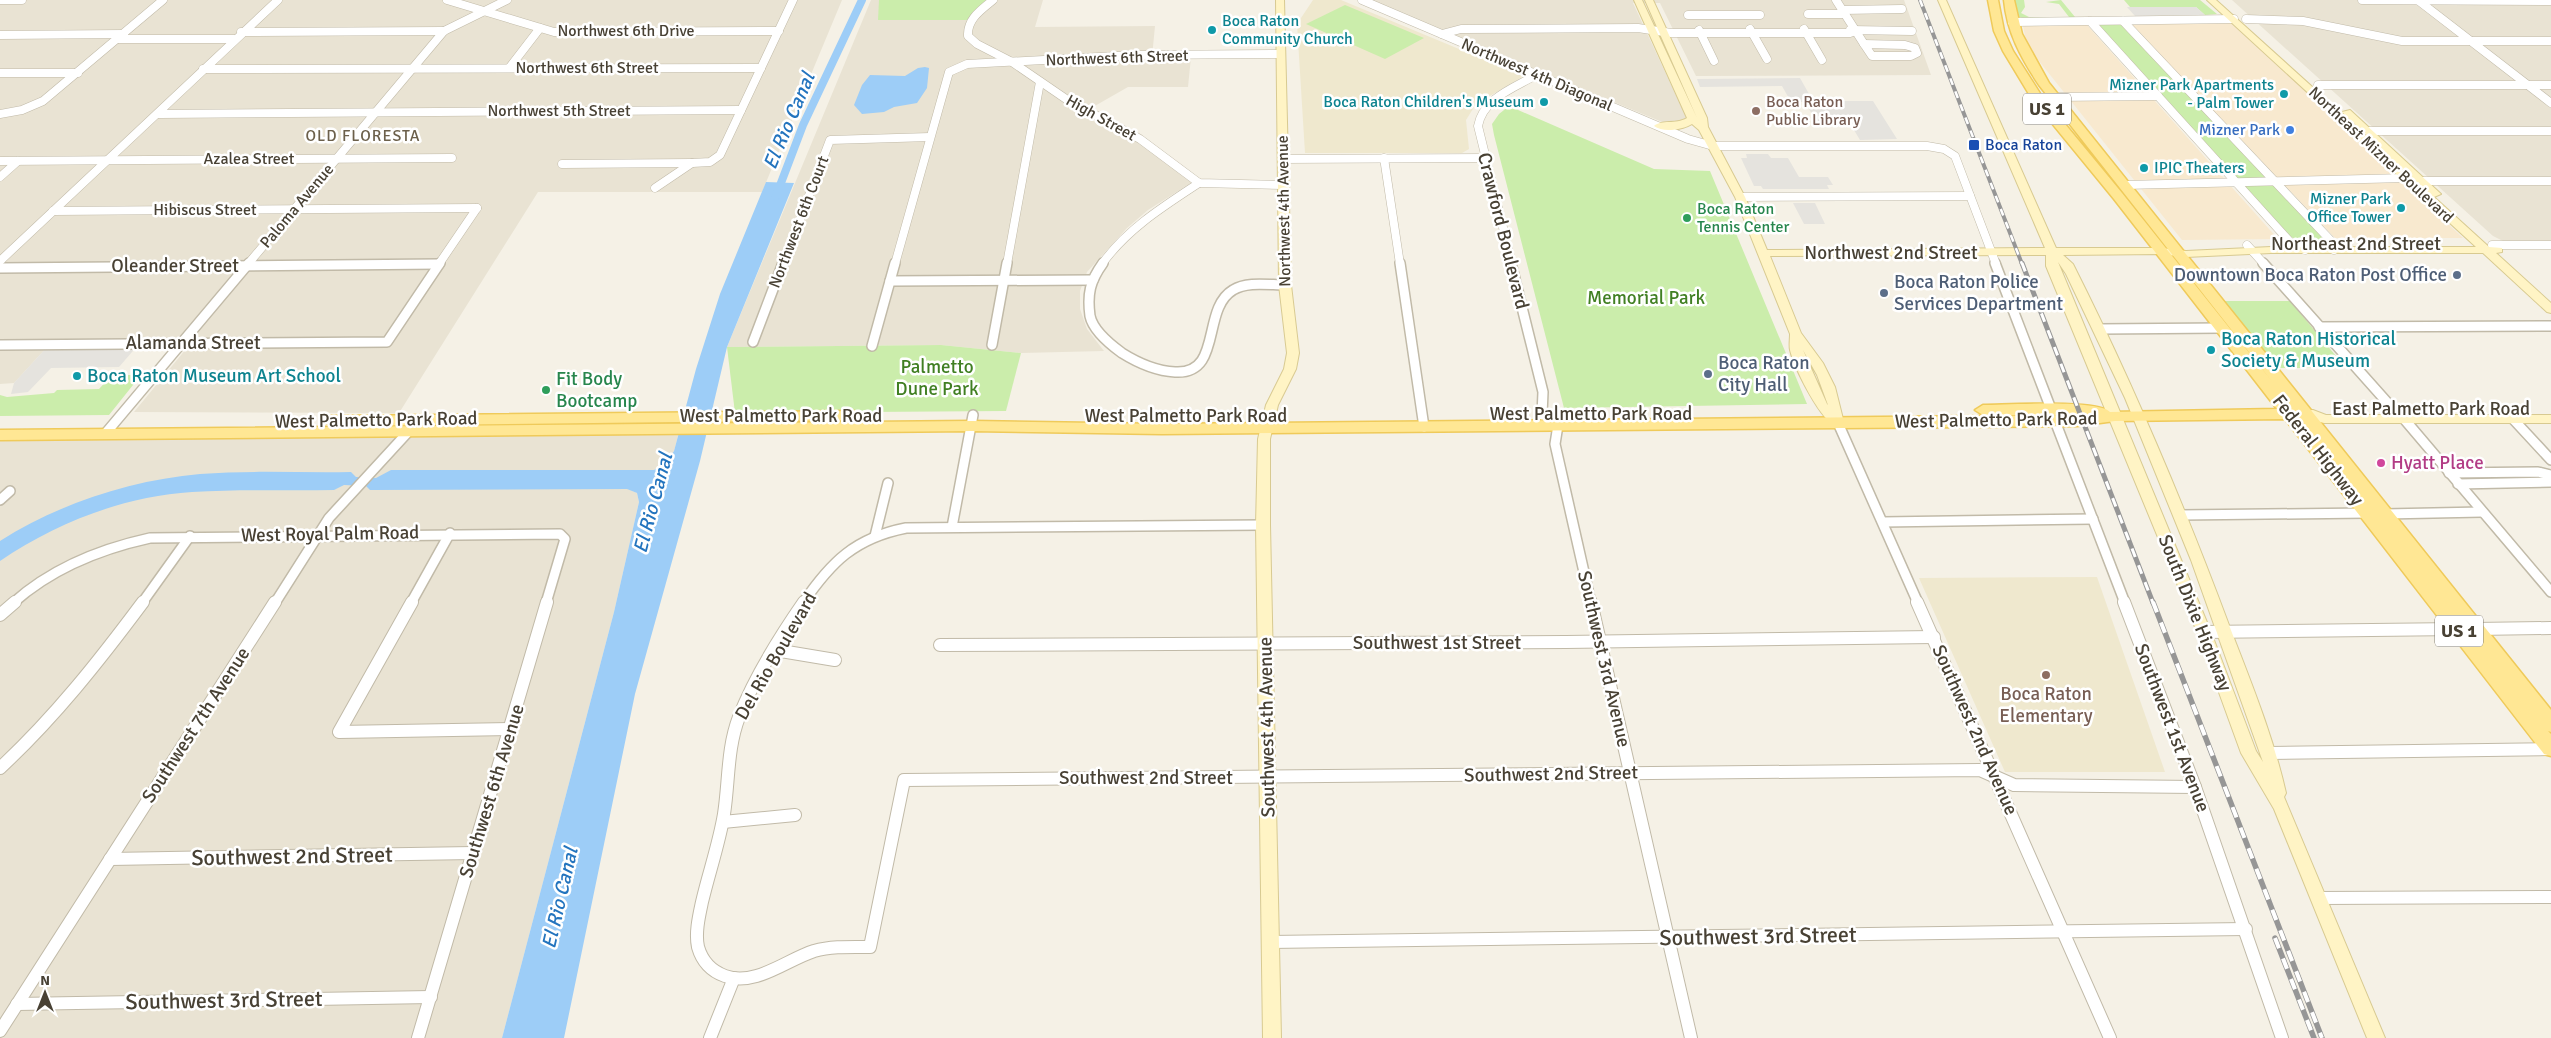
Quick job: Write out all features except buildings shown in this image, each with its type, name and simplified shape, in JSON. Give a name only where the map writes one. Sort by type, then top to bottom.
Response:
[{"type":"main road","name":"Northwest 4th Avenue","points":[[1267,422],[1293,358],[1285,285],[1280,0]]},
{"type":"main road","points":[[1638,0],[1692,119],[1703,128],[1740,197],[1796,334],[1796,349],[1822,406],[1834,416]]},
{"type":"main road","points":[[1649,0],[1702,118],[1703,128]]},
{"type":"main road","points":[[1942,0],[2052,252]]},
{"type":"main road","name":"Federal Highway","points":[[2009,0],[2012,22],[2019,41],[2030,63],[2054,97],[2125,185],[2222,328],[2303,414]]},
{"type":"main road","name":"Northeast Mizner Boulevard","points":[[2211,0],[2405,178],[2551,297]]},
{"type":"main road","name":"Northeast Mizner Boulevard","points":[[2225,0],[2423,181],[2551,309]]},
{"type":"main road","points":[[1994,5],[2012,22]]},
{"type":"main road","name":"Federal Highway","points":[[1994,5],[2000,31],[2014,63],[2036,96],[2171,251],[2303,414],[2376,513],[2439,604],[2467,629]]},
{"type":"main road","points":[[2000,31],[2008,33],[2019,41]]},
{"type":"main road","points":[[2293,74],[2332,98]]},
{"type":"main road","points":[[2336,115],[2369,131]]},
{"type":"main road","points":[[1659,126],[1681,126],[1692,119]]},
{"type":"main road","name":"Northeast 2nd Street","points":[[2018,252],[2171,251],[2250,248],[2292,244],[2334,247],[2488,247]]},
{"type":"main road","name":"Northwest 2nd Street","points":[[1764,253],[2018,252]]},
{"type":"main road","name":"South Dixie Highway","points":[[2052,252],[2067,264],[2100,329],[2181,515],[2268,753],[2281,806],[2376,1038]]},
{"type":"main road","name":"South Dixie Highway","points":[[2052,252],[2052,266],[2204,632],[2249,753],[2281,806]]},
{"type":"main road","name":"East Palmetto Park Road","points":[[2303,414],[2317,409],[2551,410]]},
{"type":"main road","points":[[1558,425],[1563,420],[1582,414]]},
{"type":"main road","name":"West Palmetto Park Road","points":[[0,435],[110,429],[972,420],[1162,429],[1267,422],[1423,421],[1582,414],[2053,415],[2083,421],[2115,416]]},
{"type":"main road","name":"East Palmetto Park Road","points":[[2115,416],[2303,414],[2324,419],[2551,419]]},
{"type":"main road","points":[[1510,426],[1531,421],[1542,415]]},
{"type":"main road","name":"West Palmetto Park Road","points":[[1423,421],[1510,426],[1834,416]]},
{"type":"main road","name":"West Palmetto Park Road","points":[[0,424],[110,429],[409,431],[484,425],[543,424],[556,418],[652,423]]},
{"type":"main road","name":"Southwest 4th Avenue","points":[[1267,422],[1264,439],[1263,525],[1272,1038]]},
{"type":"main road","name":"Federal Highway","points":[[2376,513],[2467,629],[2551,749]]},
{"type":"main road","name":"US 1","points":[[2467,629],[2496,654],[2551,724]]},
{"type":"street","points":[[0,0],[22,0]]},
{"type":"street","points":[[0,114],[22,110],[44,101],[163,0]]},
{"type":"street","points":[[0,261],[159,114],[241,32],[277,0]]},
{"type":"street","name":"Northwest 6th Drive","points":[[448,0],[540,28],[567,32],[779,31]]},
{"type":"street","name":"Paloma Avenue","points":[[110,429],[444,31],[507,0]]},
{"type":"street","points":[[562,164],[710,162],[720,155],[794,0]]},
{"type":"street","name":"High Street","points":[[993,0],[972,20],[968,33],[973,41],[1012,62],[1066,99],[1140,139],[1199,183]]},
{"type":"street","name":"Northwest 4th Diagonal","points":[[1362,0],[1536,75],[1659,126],[1713,146]]},
{"type":"street","points":[[1388,0],[1389,12]]},
{"type":"street","points":[[1836,0],[1844,12],[1864,44],[1872,56],[1911,56],[1917,53],[1913,47],[1906,45],[1864,44]]},
{"type":"street","points":[[2362,0],[2551,1]]},
{"type":"street","points":[[2419,1],[2551,103]]},
{"type":"street","points":[[1808,14],[1902,9]]},
{"type":"street","points":[[1688,15],[1760,15]]},
{"type":"street","points":[[1717,15],[1724,28]]},
{"type":"street","points":[[2246,19],[2303,21],[2395,41],[2551,41]]},
{"type":"street","points":[[2012,22],[2234,20]]},
{"type":"street","points":[[2090,21],[2292,244],[2305,250]]},
{"type":"street","points":[[2123,21],[2334,247]]},
{"type":"street","points":[[510,67],[540,28]]},
{"type":"street","points":[[1442,34],[1461,29],[1650,29],[1671,33],[1724,28],[1752,31],[1912,31]]},
{"type":"street","points":[[241,32],[444,31]]},
{"type":"street","points":[[1700,31],[1714,61]]},
{"type":"street","points":[[1752,31],[1767,59]]},
{"type":"street","points":[[1805,31],[1822,60]]},
{"type":"street","points":[[0,35],[124,34]]},
{"type":"street","points":[[117,39],[234,39]]},
{"type":"street","name":"Northwest 6th Street","points":[[930,137],[949,72],[954,68],[967,64],[1136,55],[1280,54]]},
{"type":"street","name":"Northwest 6th Street","points":[[204,69],[761,68]]},
{"type":"street","points":[[0,73],[78,72]]},
{"type":"street","name":"Crawford Boulevard","points":[[1536,75],[1495,100],[1482,112],[1478,126],[1543,392],[1542,415]]},
{"type":"street","points":[[992,345],[1040,82]]},
{"type":"street","points":[[2318,86],[2551,85]]},
{"type":"street","points":[[2054,97],[2158,96]]},
{"type":"street","name":"Northwest 5th Street","points":[[159,114],[741,110]]},
{"type":"street","points":[[2369,131],[2551,131]]},
{"type":"street","points":[[872,346],[930,137]]},
{"type":"street","name":"Northwest 6th Court","points":[[753,342],[830,140],[930,137]]},
{"type":"street","name":"Southwest 1st Avenue","points":[[1713,146],[1936,147],[1949,151],[1956,156],[2195,787],[2246,928],[2282,1038]]},
{"type":"street","name":"Azalea Street","points":[[0,161],[452,158]]},
{"type":"street","points":[[1384,158],[1423,421]]},
{"type":"street","points":[[1282,159],[1485,158]]},
{"type":"street","points":[[0,178],[18,161]]},
{"type":"street","points":[[655,188],[692,163]]},
{"type":"street","points":[[2125,185],[2238,184],[2405,178]]},
{"type":"street","points":[[2423,181],[2551,181]]},
{"type":"street","points":[[1283,185],[1199,183],[1163,206],[1134,228],[1108,255],[1093,280],[1088,294],[1087,310],[1094,325],[1105,339],[1140,362],[1162,370],[1180,372],[1197,367],[1203,362],[1219,304],[1231,291],[1245,286],[1285,285]]},
{"type":"street","points":[[1740,197],[1970,196]]},
{"type":"street","name":"Hibiscus Street","points":[[53,211],[477,208],[439,264]]},
{"type":"street","name":"Northeast 2nd Street","points":[[2488,247],[2551,245]]},
{"type":"street","name":"Northeast 2nd Street","points":[[2250,248],[2305,250],[2334,247]]},
{"type":"street","name":"Northeast 2nd Street","points":[[2488,247],[2551,249]]},
{"type":"street","points":[[2250,248],[2394,410]]},
{"type":"street","name":"Oleander Street","points":[[0,268],[439,264]]},
{"type":"street","name":"Alamanda Street","points":[[0,345],[387,342],[439,264]]},
{"type":"street","points":[[890,281],[1093,280]]},
{"type":"street","points":[[2319,327],[2551,326]]},
{"type":"street","points":[[2100,329],[2222,328]]},
{"type":"street","name":"Southwest 2nd Avenue","points":[[1834,416],[1883,522],[2110,1038]]},
{"type":"street","points":[[2513,419],[2551,460]]},
{"type":"street","points":[[972,420],[952,527],[1263,525]]},
{"type":"street","points":[[2405,420],[2551,592]]},
{"type":"street","name":"Southwest 3rd Avenue","points":[[1558,425],[1555,444],[1691,1038]]},
{"type":"street","name":"Southwest 7th Avenue","points":[[0,1031],[318,535],[345,498],[409,431]]},
{"type":"street","points":[[2449,472],[2538,472],[2551,475]]},
{"type":"street","points":[[2458,484],[2551,475]]},
{"type":"street","points":[[875,536],[888,483]]},
{"type":"street","points":[[0,500],[10,491]]},
{"type":"street","points":[[2181,515],[2482,512]]},
{"type":"street","points":[[1883,522],[2093,519]]},
{"type":"street","name":"Del Rio Boulevard","points":[[734,978],[722,976],[707,966],[698,952],[696,941],[697,929],[723,822],[732,738],[737,721],[800,607],[833,564],[852,548],[875,536],[906,528],[952,527]]},
{"type":"street","name":"West Royal Palm Road","points":[[0,615],[41,581],[91,554],[139,540],[190,536],[551,532],[560,534],[565,539],[564,543]]},
{"type":"street","points":[[450,533],[339,732],[510,729]]},
{"type":"street","points":[[0,768],[34,736],[74,690],[190,536]]},
{"type":"street","name":"Southwest 6th Avenue","points":[[418,1038],[564,543]]},
{"type":"street","points":[[2204,632],[2551,628]]},
{"type":"street","name":"Southwest 1st Street","points":[[940,645],[1601,642],[1934,637]]},
{"type":"street","points":[[775,650],[835,660]]},
{"type":"street","points":[[2268,753],[2551,749]]},
{"type":"street","name":"Southwest 2nd Street","points":[[734,978],[761,976],[815,950],[870,947],[904,780],[1980,770],[1994,774],[2014,785],[2195,787]]},
{"type":"street","points":[[723,822],[795,814]]},
{"type":"street","name":"Southwest 2nd Street","points":[[110,859],[473,853]]},
{"type":"street","points":[[2319,898],[2551,896]]},
{"type":"street","name":"Southwest 3rd Street","points":[[1270,942],[2246,928]]},
{"type":"street","points":[[710,1038],[734,978]]},
{"type":"street","name":"Southwest 3rd Street","points":[[17,1004],[431,997]]},
{"type":"shaded area","points":[[0,0],[842,0],[762,192],[538,192],[399,413],[134,412],[186,349],[138,345],[48,346],[14,383],[0,384]]},
{"type":"shaded area","points":[[871,0],[1043,0],[1035,27],[1155,26],[1152,57],[1191,57],[1188,87],[1128,87],[1086,111],[1127,133],[1194,181],[1148,210],[1127,228],[1087,272],[1080,291],[1080,309],[1087,329],[1104,351],[1021,353],[941,345],[727,347]]},
{"type":"shaded area","points":[[1313,0],[1341,0],[1524,76],[1476,104],[1466,120],[1469,149],[1462,153],[1305,153],[1297,24]]},
{"type":"shaded area","points":[[1368,0],[1904,0],[1931,75],[1696,76],[1660,3],[1633,3],[1687,119],[1684,122],[1667,124]]},
{"type":"shaded area","points":[[2232,0],[2551,0],[2551,241],[2505,242],[2493,236]]},
{"type":"shaded area","points":[[2127,7],[2196,7],[2205,15],[2135,16]]},
{"type":"shaded area","name":"Mizner Park","points":[[2130,23],[2234,23],[2463,238],[2335,238]]},
{"type":"shaded area","name":"Mizner Park","points":[[2023,25],[2087,25],[2278,239],[2182,240],[2027,46]]},
{"type":"shaded area","points":[[1800,78],[1813,101],[1873,101],[1897,139],[1860,140],[1851,125],[1818,125],[1805,102],[1791,102],[1782,86],[1700,87],[1697,79]]},
{"type":"shaded area","points":[[1746,154],[1768,154],[1771,158],[1788,158],[1799,177],[1828,177],[1833,185],[1827,185],[1829,189],[1763,189],[1761,186],[1754,186],[1741,158],[1747,158]]},
{"type":"shaded area","points":[[1793,203],[1815,203],[1825,224],[1804,224]]},
{"type":"shaded area","points":[[138,345],[119,367],[51,368],[28,392],[11,394],[14,383],[48,346]]},
{"type":"shaded area","points":[[679,432],[674,451],[666,463],[654,470],[614,471],[606,488],[628,489],[637,493],[639,502],[614,612],[502,1038],[0,1038],[0,440]]},
{"type":"shaded area","name":"Boca Raton Elementary","points":[[2097,577],[2165,772],[2005,772],[1919,578]]},
{"type":"green space","points":[[879,0],[988,0],[967,20],[878,20]]},
{"type":"green space","points":[[2013,0],[2024,0],[2025,7],[2021,13],[2029,17],[2069,17],[2059,4],[2046,2],[2061,0],[2075,17],[2071,17],[2073,20],[2022,18],[2016,16]]},
{"type":"green space","points":[[2124,0],[2200,0],[2217,14],[2205,15],[2196,7],[2130,7]]},
{"type":"green space","points":[[1345,5],[1424,38],[1385,59],[1306,24]]},
{"type":"green space","name":"Mizner Park","points":[[2113,22],[2122,25],[2322,236],[2321,242],[2302,242],[2291,237],[2097,25]]},
{"type":"green space","name":"Memorial Park","points":[[1509,106],[1654,169],[1710,171],[1807,404],[1564,408],[1494,135],[1492,124],[1499,114]]},
{"type":"green space","points":[[2223,301],[2290,301],[2346,368],[2278,368]]},
{"type":"green space","name":"Palmetto Dune Park","points":[[941,345],[1021,353],[1006,411],[735,413],[727,347]]},
{"type":"green space","points":[[112,375],[141,375],[109,415],[0,416],[0,395],[7,397],[54,393],[57,390],[99,389]]},
{"type":"water","points":[[918,68],[929,68],[927,88],[917,103],[894,107],[884,112],[862,114],[854,105],[862,85],[870,75],[905,76]]},
{"type":"water","points":[[766,182],[794,183],[727,347],[700,461],[635,694],[564,1038],[502,1038],[614,612],[639,502],[637,493],[627,489],[370,490],[366,486],[344,485],[334,490],[192,492],[141,499],[92,514],[44,535],[0,561],[0,541],[46,516],[96,496],[148,482],[200,474],[351,472],[356,477],[376,478],[391,470],[654,470],[666,463],[674,451],[696,369],[720,294]]},
{"type":"waterway","name":"El Rio Canal","points":[[776,196],[803,125],[862,0]]},
{"type":"railway","points":[[1920,0],[2022,264]]},
{"type":"railway","points":[[2022,263],[2153,603]]},
{"type":"railway","points":[[2153,602],[2322,1038]]},
{"type":"railway","points":[[2275,938],[2314,1038]]},
{"type":"place","name":"Boca Raton Community Church","points":[[1212,30]]},
{"type":"place","name":"Mizner Park Apartments - Palm Tower","points":[[2284,94]]},
{"type":"place","name":"Boca Raton Children's Museum","points":[[1544,102]]},
{"type":"place","name":"Boca Raton Public Library","points":[[1756,111]]},
{"type":"place","name":"Mizner Park","points":[[2290,130]]},
{"type":"place","name":"Boca Raton","points":[[1974,145]]},
{"type":"place","name":"IPIC Theaters","points":[[2144,168]]},
{"type":"place","name":"Mizner Park Office Tower","points":[[2401,208]]},
{"type":"place","name":"Boca Raton Tennis Center","points":[[1687,218]]},
{"type":"place","name":"Downtown Boca Raton Post Office","points":[[2457,275]]},
{"type":"place","name":"Boca Raton Police Services Department","points":[[1884,293]]},
{"type":"place","name":"Boca Raton Historical Society & Museum","points":[[2211,350]]},
{"type":"place","name":"Boca Raton City Hall","points":[[1708,374]]},
{"type":"place","name":"Boca Raton Museum Art School","points":[[77,376]]},
{"type":"place","name":"Fit Body Bootcamp","points":[[546,390]]},
{"type":"place","name":"Hyatt Place","points":[[2381,463]]},
{"type":"place","name":"Boca Raton Elementary","points":[[2046,675]]},
{"type":"district","name":"OLD FLORESTA","points":[[363,136]]}]
